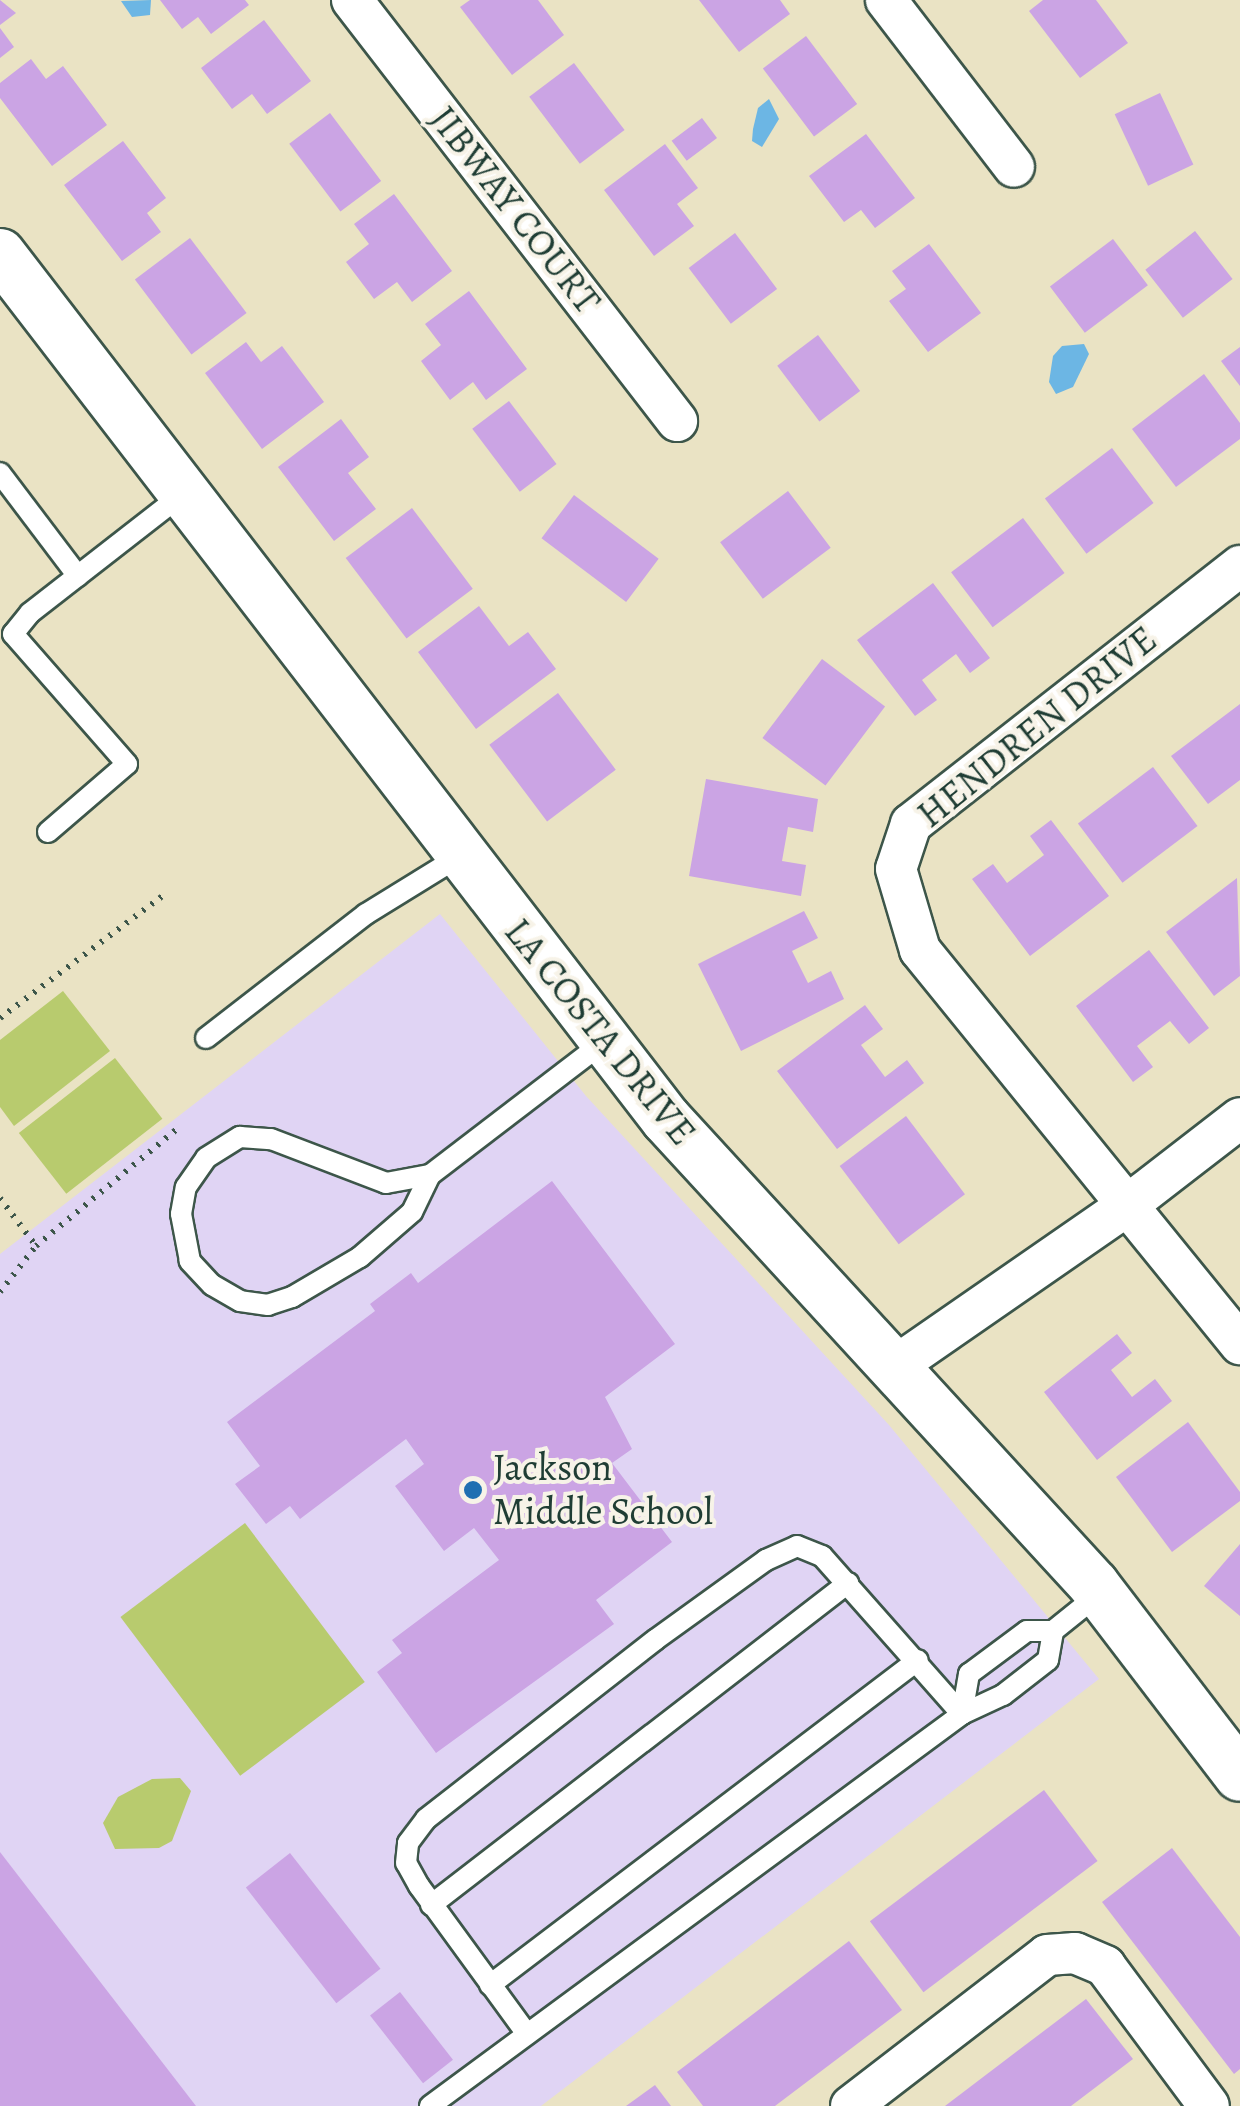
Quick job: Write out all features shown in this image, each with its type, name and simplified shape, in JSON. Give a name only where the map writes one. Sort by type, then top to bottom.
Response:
[{"type":"street","name":"JIBWAY COURT","points":[[352,0],[677,421]]},
{"type":"street","points":[[886,0],[1014,167]]},
{"type":"street","name":"LA COSTA DRIVE","points":[[0,254],[666,1119],[1100,1593],[1240,1776]]},
{"type":"street","name":"HENDREN DRIVE","points":[[1240,566],[911,824],[896,869],[920,950],[1240,1344]]},
{"type":"street","points":[[894,1367],[1125,1207],[1240,1118]]},
{"type":"street","points":[[851,2106],[1047,1955],[1075,1953],[1105,1966],[1209,2106]]},
{"type":"lane","points":[[0,473],[78,576]]},
{"type":"lane","points":[[48,832],[126,764],[6,626],[183,494]]},
{"type":"lane","points":[[206,1038],[366,914],[460,856]]},
{"type":"lane","points":[[430,1175],[386,1183],[271,1139],[240,1137],[206,1158],[186,1187],[181,1214],[190,1261],[240,1301],[268,1305],[292,1297],[360,1258],[412,1212],[430,1175],[605,1041]]},
{"type":"lane","points":[[527,2034],[432,1905],[406,1863],[408,1843],[426,1819],[626,1662],[766,1560],[797,1546],[822,1556],[962,1714]]},
{"type":"lane","points":[[432,1905],[848,1583]]},
{"type":"lane","points":[[962,1714],[969,1674],[1028,1631],[1053,1631],[1100,1593]]},
{"type":"lane","points":[[430,2106],[962,1714],[992,1703],[1048,1660],[1053,1631]]},
{"type":"lane","points":[[490,1986],[918,1660]]},
{"type":"path","points":[[0,1018],[164,894]]},
{"type":"path","points":[[0,1292],[36,1246],[177,1129]]},
{"type":"path","points":[[0,1198],[36,1246]]},
{"type":"shaded area","name":"Jackson Middle School","points":[[440,914],[586,1096],[889,1425],[1099,1679],[541,2106],[0,2106],[0,1254]]},
{"type":"green space","points":[[63,991],[110,1051],[14,1126],[0,1107],[0,1040]]},
{"type":"green space","points":[[115,1058],[162,1119],[66,1194],[19,1133]]},
{"type":"green space","points":[[245,1523],[365,1682],[240,1776],[120,1617]]},
{"type":"green space","points":[[180,1778],[191,1791],[172,1841],[159,1848],[115,1849],[103,1823],[118,1797],[152,1779]]},
{"type":"water","points":[[151,0],[150,15],[132,17],[121,1]]},
{"type":"water","points":[[769,99],[779,119],[762,147],[752,141],[753,129],[758,108]]},
{"type":"water","points":[[1084,344],[1089,354],[1073,387],[1056,394],[1049,382],[1053,356],[1062,346]]},
{"type":"building","points":[[0,0],[16,13],[0,25]]},
{"type":"building","points":[[160,0],[245,0],[249,5],[211,34],[198,17],[182,29]]},
{"type":"building","points":[[470,0],[538,0],[564,35],[512,75],[460,7]]},
{"type":"building","points":[[699,0],[780,0],[790,14],[739,52]]},
{"type":"building","points":[[1043,0],[1096,0],[1128,43],[1080,78],[1029,11]]},
{"type":"building","points":[[264,20],[311,81],[267,114],[252,94],[232,109],[201,68]]},
{"type":"building","points":[[0,28],[14,47],[0,58]]},
{"type":"building","points":[[806,36],[857,104],[814,136],[763,68]]},
{"type":"building","points":[[31,59],[46,79],[63,66],[107,125],[52,166],[0,98],[0,83]]},
{"type":"building","points":[[574,63],[625,130],[580,164],[529,97]]},
{"type":"building","points":[[1160,93],[1193,165],[1148,186],[1115,114]]},
{"type":"building","points":[[330,113],[381,181],[340,212],[289,144]]},
{"type":"building","points":[[702,118],[717,138],[687,161],[672,141]]},
{"type":"building","points":[[866,134],[915,198],[875,228],[861,210],[844,222],[809,176]]},
{"type":"building","points":[[123,141],[166,198],[147,213],[161,232],[122,261],[64,185]]},
{"type":"building","points":[[665,144],[698,188],[677,204],[694,226],[654,256],[604,190]]},
{"type":"building","points":[[394,194],[452,271],[412,302],[397,282],[374,299],[346,262],[369,244],[354,224]]},
{"type":"building","points":[[1195,231],[1233,279],[1183,318],[1145,270]]},
{"type":"building","points":[[735,233],[777,289],[731,324],[689,268]]},
{"type":"building","points":[[190,238],[247,313],[191,355],[135,280]]},
{"type":"building","points":[[1113,239],[1148,285],[1085,333],[1050,287]]},
{"type":"building","points":[[929,244],[981,313],[928,352],[889,301],[906,289],[892,271]]},
{"type":"building","points":[[469,291],[527,369],[486,400],[473,382],[450,400],[421,361],[441,345],[425,324]]},
{"type":"building","points":[[818,335],[860,391],[819,422],[777,366]]},
{"type":"building","points":[[246,342],[261,362],[282,346],[324,402],[262,449],[205,373]]},
{"type":"building","points":[[1240,347],[1240,386],[1221,361]]},
{"type":"building","points":[[1204,374],[1240,423],[1240,439],[1176,487],[1132,429]]},
{"type":"building","points":[[509,401],[557,464],[520,492],[472,429]]},
{"type":"building","points":[[341,419],[369,457],[348,473],[376,509],[334,541],[278,467]]},
{"type":"building","points":[[1112,448],[1154,503],[1086,554],[1045,499]]},
{"type":"building","points":[[788,491],[831,548],[763,599],[720,542]]},
{"type":"building","points":[[574,495],[659,559],[626,602],[542,538]]},
{"type":"building","points":[[412,508],[473,589],[406,639],[346,558]]},
{"type":"building","points":[[1023,518],[1065,573],[993,627],[951,572]]},
{"type":"building","points":[[933,583],[990,658],[970,673],[956,654],[922,680],[937,700],[915,716],[857,640]]},
{"type":"building","points":[[479,606],[509,646],[528,632],[556,669],[476,729],[418,652]]},
{"type":"building","points":[[822,659],[885,707],[826,786],[762,738]]},
{"type":"building","points":[[558,693],[616,770],[547,821],[489,745]]},
{"type":"building","points":[[1240,704],[1240,780],[1208,804],[1171,756]]},
{"type":"building","points":[[1153,767],[1198,826],[1122,883],[1078,824]]},
{"type":"building","points":[[706,779],[818,799],[813,832],[788,827],[782,861],[806,865],[801,896],[689,876]]},
{"type":"building","points":[[1051,820],[1109,896],[1030,956],[972,879],[993,864],[1007,883],[1044,855],[1030,836]]},
{"type":"building","points":[[1237,878],[1240,976],[1214,996],[1166,932]]},
{"type":"building","points":[[804,911],[818,938],[792,951],[808,983],[831,971],[844,999],[741,1051],[698,964]]},
{"type":"building","points":[[1149,950],[1209,1028],[1189,1044],[1170,1021],[1137,1046],[1153,1067],[1133,1082],[1076,1006]]},
{"type":"building","points":[[865,1005],[883,1029],[861,1045],[885,1077],[907,1060],[924,1083],[837,1149],[777,1071]]},
{"type":"building","points":[[906,1116],[965,1194],[899,1244],[840,1166]]},
{"type":"building","points":[[552,1181],[675,1344],[605,1397],[632,1449],[612,1463],[672,1542],[596,1600],[614,1624],[436,1753],[377,1672],[402,1653],[392,1640],[499,1560],[474,1528],[444,1551],[395,1486],[424,1464],[406,1439],[300,1519],[290,1506],[266,1524],[235,1484],[260,1466],[227,1422],[375,1311],[370,1304],[411,1273],[418,1283]]},
{"type":"building","points":[[1117,1334],[1132,1353],[1111,1370],[1132,1397],[1155,1379],[1172,1401],[1097,1460],[1044,1392]]},
{"type":"building","points":[[1188,1422],[1240,1492],[1240,1501],[1172,1552],[1116,1477]]},
{"type":"building","points":[[1240,1544],[1240,1616],[1204,1586]]},
{"type":"building","points":[[1044,1790],[1098,1861],[923,1992],[870,1921]]},
{"type":"building","points":[[1172,1848],[1240,1937],[1240,2069],[1234,2074],[1102,1902]]},
{"type":"building","points":[[0,1852],[196,2106],[0,2106]]},
{"type":"building","points":[[290,1853],[381,1969],[336,2003],[246,1887]]},
{"type":"building","points":[[849,1941],[902,2010],[775,2106],[703,2106],[677,2072]]},
{"type":"building","points":[[400,1992],[453,2060],[423,2083],[370,2015]]},
{"type":"building","points":[[1086,1999],[1133,2059],[1071,2106],[945,2106]]},
{"type":"building","points":[[655,2085],[671,2106],[626,2106]]},
{"type":"place","name":"Jackson Middle School","points":[[473,1490]]}]
